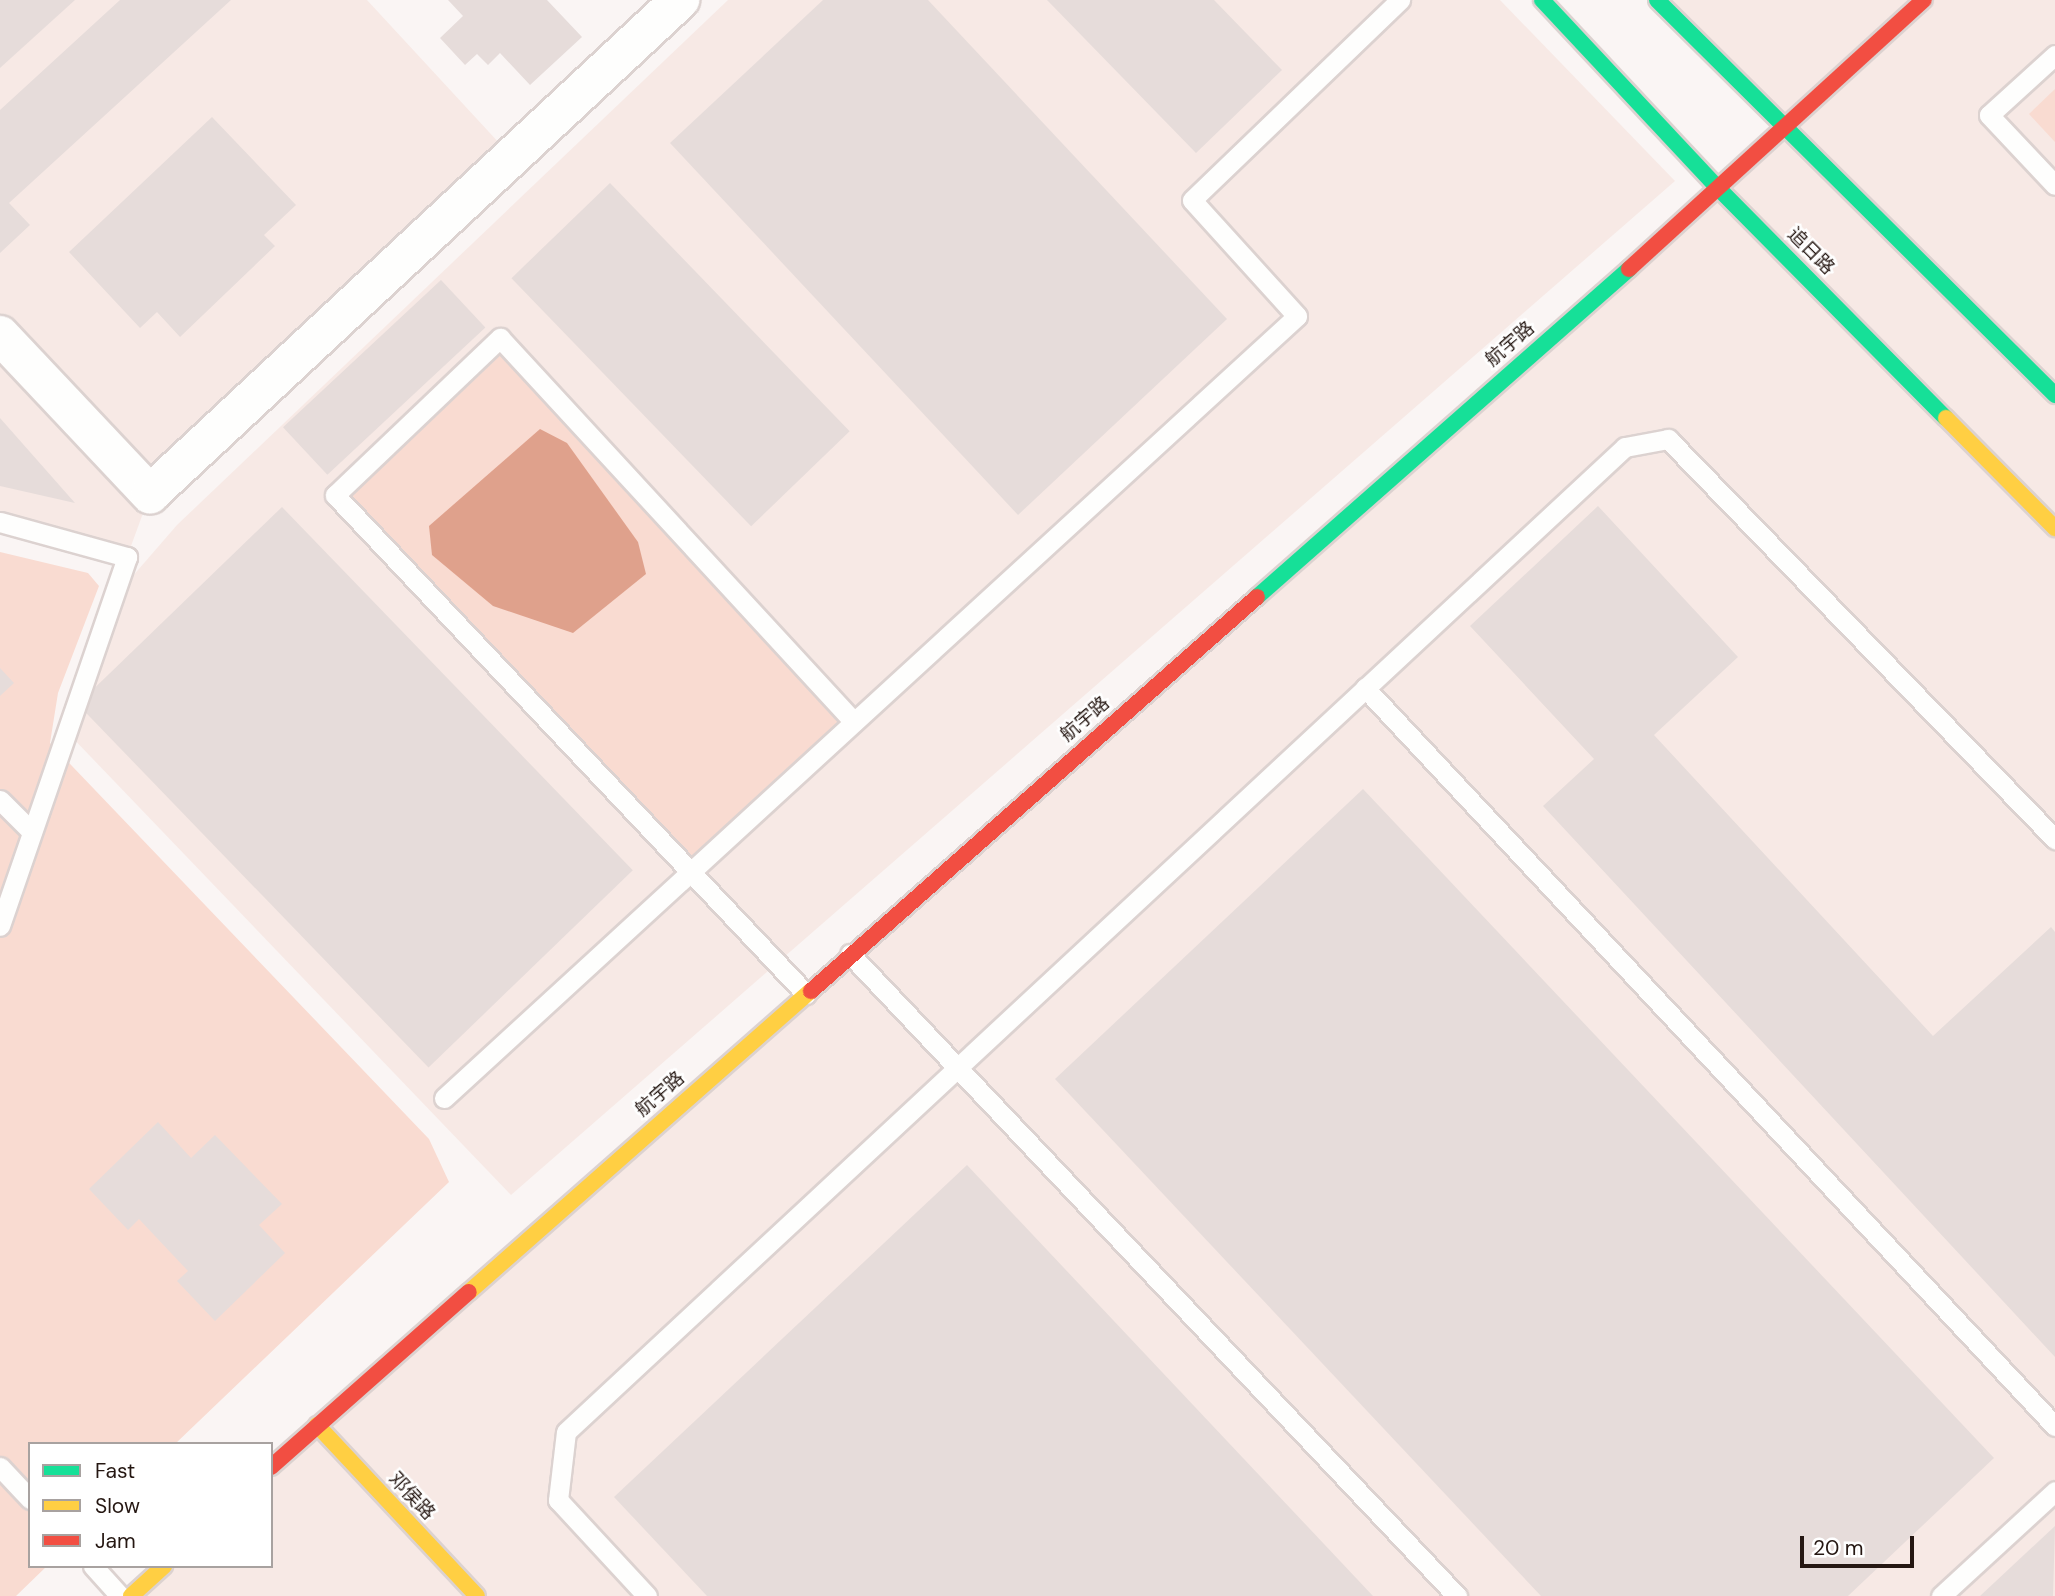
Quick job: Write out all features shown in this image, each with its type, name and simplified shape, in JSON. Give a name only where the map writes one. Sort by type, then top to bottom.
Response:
[{"type":"street","points":[[0,335],[150,494],[680,0]]},
{"type":"street","name":"追日路","points":[[1542,0],[1719,189],[2055,528]]},
{"type":"street","points":[[1657,0],[1783,129],[2055,395]]},
{"type":"street","name":"航宇路","points":[[273,1465],[1719,189],[1924,0]]},
{"type":"street","name":"邓侯路","points":[[317,1425],[477,1596]]},
{"type":"street","points":[[131,1596],[162,1568]]},
{"type":"lane","points":[[444,1098],[1297,316],[1192,201],[1400,0]]},
{"type":"lane","points":[[2055,55],[1989,115],[2055,185]]},
{"type":"lane","points":[[806,994],[335,495],[500,338],[854,722]]},
{"type":"lane","points":[[647,1596],[558,1500],[566,1432],[1625,447],[1668,439],[2055,839]]},
{"type":"lane","points":[[0,522],[127,557],[0,926]]},
{"type":"lane","points":[[1365,688],[2055,1426]]},
{"type":"lane","points":[[0,800],[32,832]]},
{"type":"lane","points":[[850,954],[1457,1596]]},
{"type":"lane","points":[[0,1467],[28,1497]]},
{"type":"lane","points":[[1941,1596],[2055,1492]]},
{"type":"lane","points":[[95,1568],[120,1596]]},
{"type":"shaded area","points":[[0,0],[367,0],[512,157],[150,494],[127,557],[0,522]]},
{"type":"shaded area","points":[[728,0],[1500,0],[1675,181],[511,1195],[67,732],[112,600],[177,525]]},
{"type":"shaded area","points":[[1659,0],[2055,0],[2055,1596],[132,1596],[162,1568],[273,1568],[273,1465],[1782,130]]},
{"type":"shaded area","points":[[2055,89],[2055,142],[2029,114]]},
{"type":"shaded area","points":[[500,338],[856,720],[689,875],[333,493]]},
{"type":"shaded area","points":[[540,429],[567,443],[638,542],[646,574],[573,633],[493,606],[432,555],[429,526]]},
{"type":"shaded area","points":[[0,552],[88,573],[99,586],[58,693],[50,743],[429,1139],[449,1182],[177,1442],[28,1442],[28,1568],[45,1568],[16,1596],[0,1596]]},
{"type":"building","points":[[0,0],[75,0],[0,68]]},
{"type":"building","points":[[120,0],[231,0],[9,203],[30,225],[0,253],[0,110]]},
{"type":"building","points":[[448,0],[547,0],[582,37],[530,85],[500,53],[488,65],[477,54],[465,65],[440,38],[463,16]]},
{"type":"building","points":[[823,0],[928,0],[1227,319],[1018,515],[670,143]]},
{"type":"building","points":[[1047,0],[1214,0],[1282,70],[1196,153]]},
{"type":"building","points":[[212,117],[296,205],[264,235],[275,246],[180,337],[157,312],[140,328],[69,252]]},
{"type":"building","points":[[610,183],[850,431],[751,526],[511,278]]},
{"type":"building","points":[[441,280],[485,328],[327,475],[283,427]]},
{"type":"building","points":[[0,418],[75,503],[0,486]]},
{"type":"building","points":[[1598,506],[1738,657],[1654,735],[1933,1036],[2051,927],[2055,932],[2055,1357],[1543,806],[1594,759],[1470,626]]},
{"type":"building","points":[[282,507],[633,870],[429,1068],[78,704]]},
{"type":"building","points":[[0,668],[14,683],[0,696]]},
{"type":"building","points":[[1363,789],[1994,1458],[1848,1596],[1541,1596],[1055,1079]]},
{"type":"building","points":[[158,1122],[191,1158],[215,1135],[282,1204],[259,1225],[285,1253],[215,1321],[177,1281],[188,1271],[139,1219],[128,1230],[89,1189]]},
{"type":"building","points":[[967,1165],[1373,1596],[707,1596],[614,1497]]},
{"type":"building","points":[[2055,1526],[2053,1596],[1980,1596]]},
{"type":"traffic: fast","points":[[1542,0],[1719,189],[1946,418]]},
{"type":"traffic: fast","points":[[1657,0],[2055,395]]},
{"type":"traffic: fast","points":[[1257,597],[1629,269]]},
{"type":"traffic: slow","points":[[1946,418],[2055,528]]},
{"type":"traffic: slow","points":[[469,1292],[811,991]]},
{"type":"traffic: slow","points":[[317,1425],[477,1596]]},
{"type":"traffic: slow","points":[[131,1596],[162,1568]]},
{"type":"traffic: jam","points":[[1629,269],[1924,0]]},
{"type":"traffic: jam","points":[[811,991],[1257,597]]},
{"type":"traffic: jam","points":[[273,1465],[469,1292]]}]
